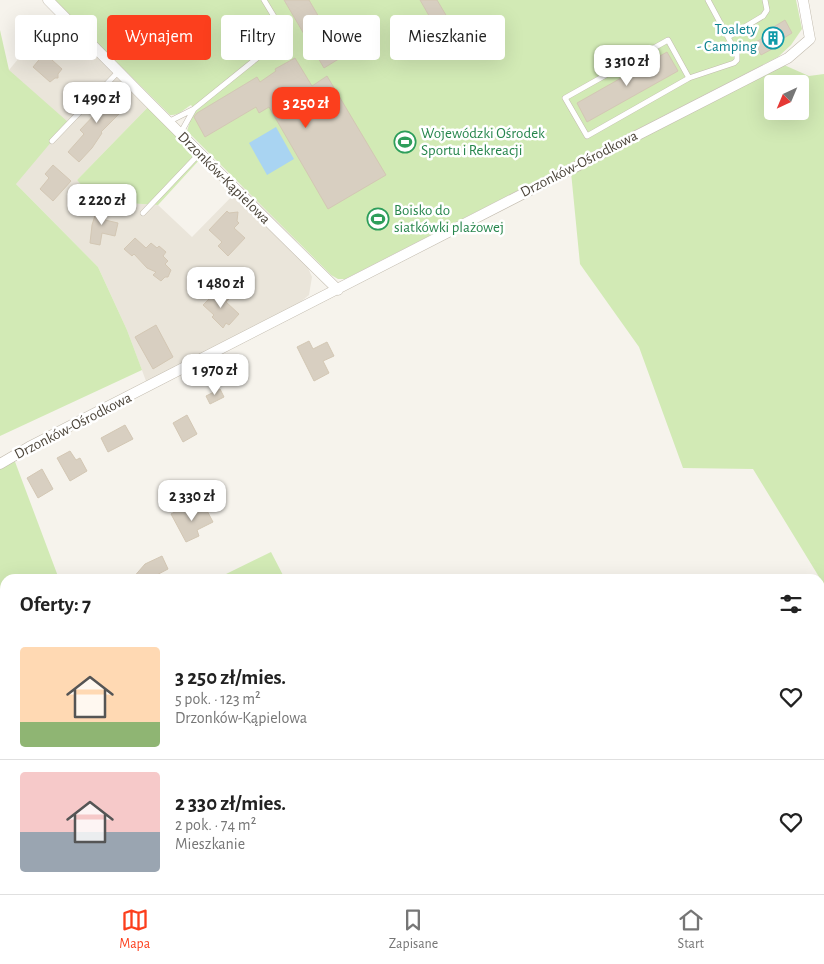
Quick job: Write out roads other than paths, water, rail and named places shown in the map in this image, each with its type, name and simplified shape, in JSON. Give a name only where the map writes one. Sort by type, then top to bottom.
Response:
[{"type":"street","name":"Drzonków-Kąpielowa","points":[[48,0],[180,135],[338,290]]},
{"type":"street","name":"Drzonków-Ośrodkowa","points":[[0,464],[37,443],[788,58],[810,40],[803,0]]},
{"type":"lane","points":[[168,122],[194,108],[282,36],[281,28],[264,0]]},
{"type":"lane","points":[[690,78],[668,40],[565,98],[587,136],[690,78],[734,63],[737,54],[708,0]]},
{"type":"lane","points":[[728,37],[763,16],[767,10],[765,0]]},
{"type":"lane","points":[[52,141],[119,71]]},
{"type":"lane","points":[[180,135],[194,108]]},
{"type":"lane","points":[[143,213],[199,154]]},
{"type":"water","points":[[276,127],[294,159],[267,175],[249,143]]},
{"type":"place","name":"Toalety - Camping","points":[[773,38]]},
{"type":"place","name":"Wojewódzki Ośrodek Sportu i Rekreacji","points":[[405,142]]},
{"type":"place","name":"Boisko do siatkówki plażowej","points":[[378,219]]}]
